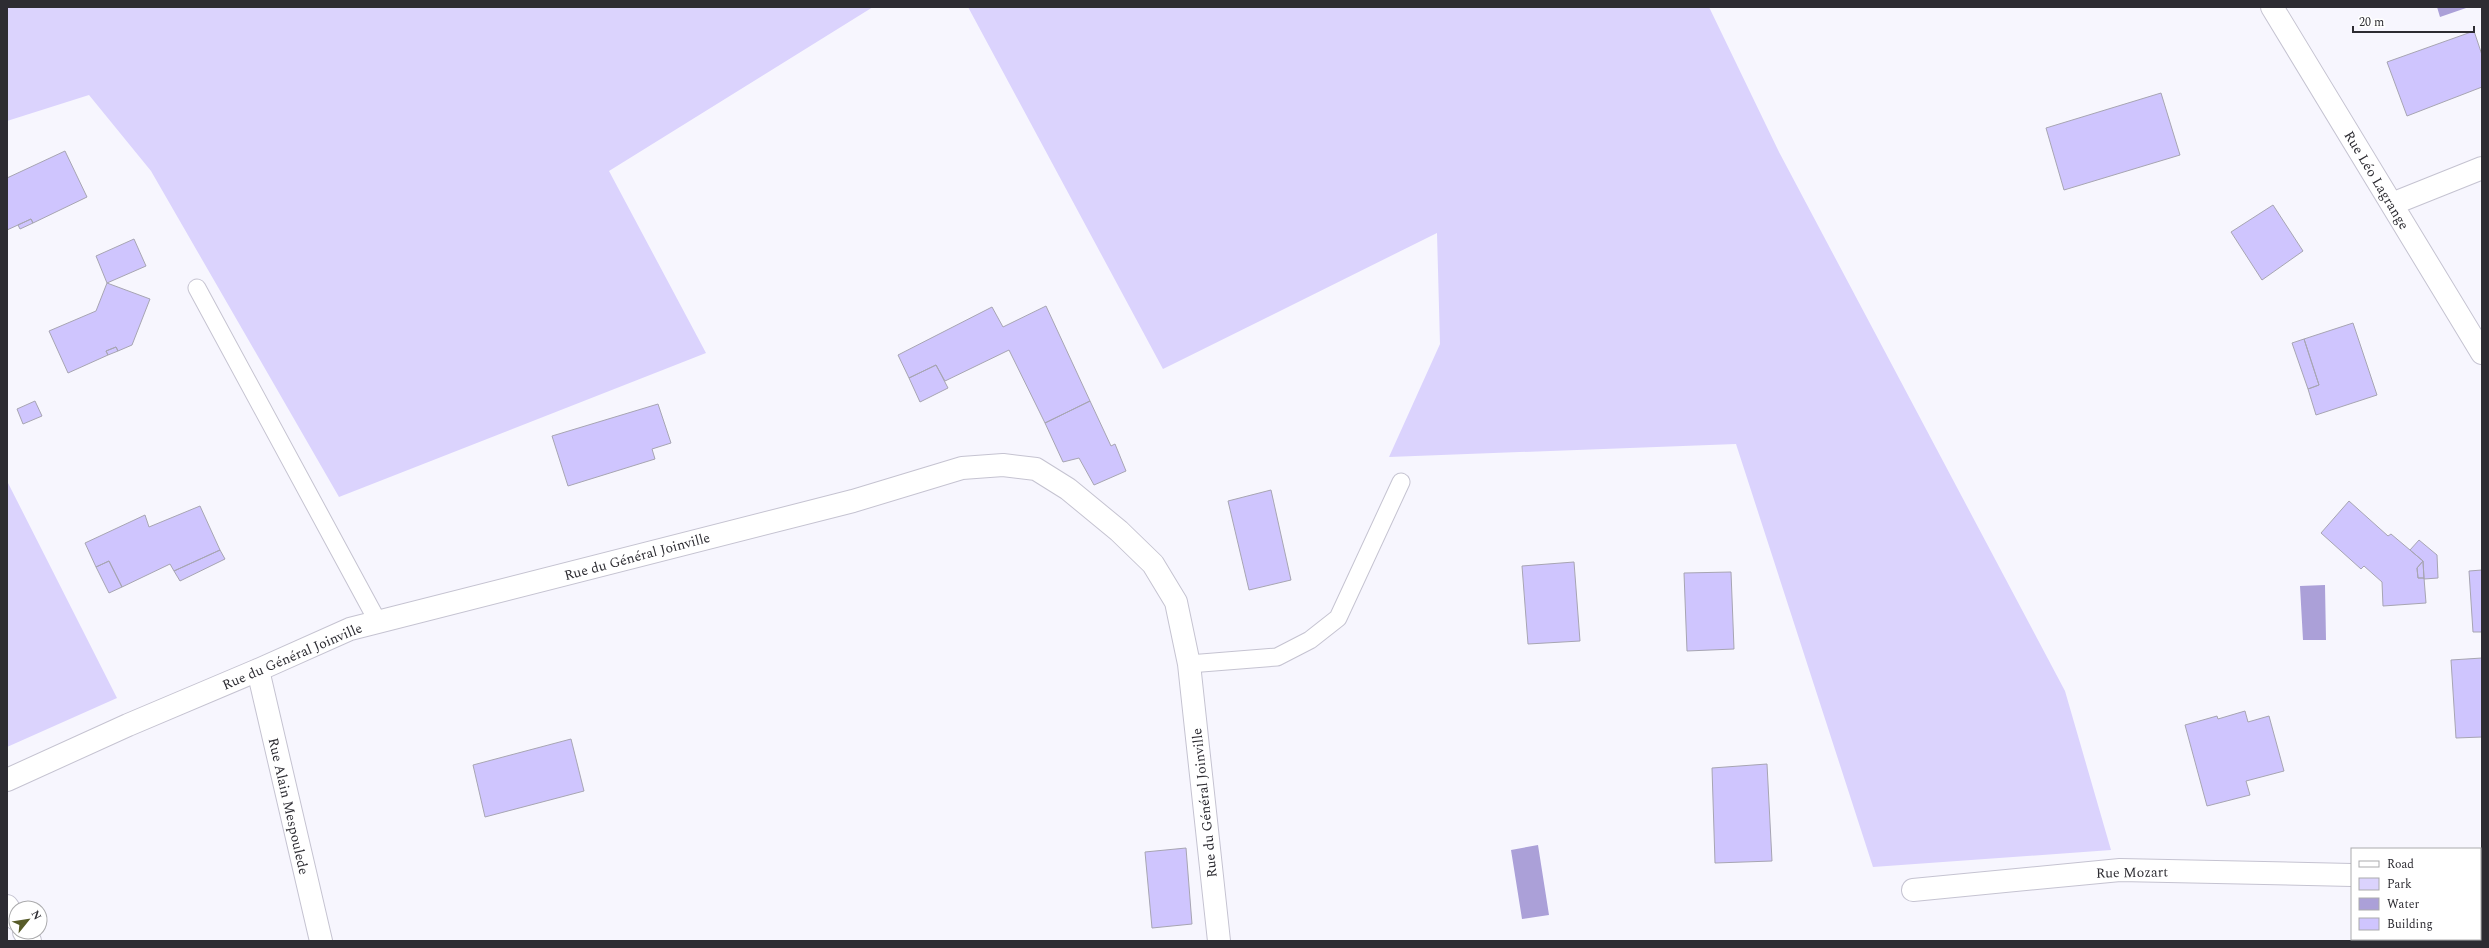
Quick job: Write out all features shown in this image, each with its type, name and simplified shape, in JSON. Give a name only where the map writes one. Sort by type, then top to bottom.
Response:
[{"type":"street","name":"Rue Léo Lagrange","points":[[2272,7],[2482,353]]},
{"type":"street","points":[[2392,204],[2482,168]]},
{"type":"street","name":"Rue du Général Joinville","points":[[7,780],[128,725],[350,629],[853,501],[962,468],[1003,465],[1036,468],[1068,489],[1119,531],[1153,564],[1176,602],[1188,664],[1219,941]]},
{"type":"street","name":"Rue Alain Mespoulede","points":[[258,670],[321,941]]},
{"type":"street","name":"Rue Mozart","points":[[1913,890],[2120,870],[2351,875]]},
{"type":"lane","points":[[197,288],[378,622]]},
{"type":"lane","points":[[1188,664],[1277,657],[1310,640],[1338,618],[1401,482]]},
{"type":"green space","points":[[7,7],[873,7],[609,171],[706,353],[339,497],[151,171],[89,95],[7,121]]},
{"type":"green space","points":[[968,7],[1709,7],[1779,152],[2065,691],[2111,850],[1873,867],[1736,444],[1389,457],[1440,344],[1437,233],[1163,369]]},
{"type":"green space","points":[[7,481],[117,698],[7,747]]},
{"type":"water","points":[[2437,7],[2469,7],[2440,17]]},
{"type":"water","points":[[2325,585],[2326,640],[2303,640],[2300,586]]},
{"type":"water","points":[[1538,845],[1549,915],[1522,919],[1511,850]]},
{"type":"building","points":[[2474,31],[2482,55],[2482,87],[2407,116],[2387,62]]},
{"type":"building","points":[[2161,93],[2180,155],[2064,190],[2046,128]]},
{"type":"building","points":[[65,151],[87,197],[33,223],[31,219],[7,230],[7,178]]},
{"type":"building","points":[[2273,205],[2303,251],[2262,280],[2231,232]]},
{"type":"building","points":[[31,219],[33,223],[20,229],[18,225]]},
{"type":"building","points":[[134,239],[146,266],[107,283],[96,256]]},
{"type":"building","points":[[107,283],[150,299],[132,345],[118,351],[116,347],[106,351],[108,355],[68,373],[49,331],[96,311]]},
{"type":"building","points":[[1046,306],[1090,401],[1045,423],[1009,350],[945,381],[936,365],[909,378],[898,355],[992,307],[1003,327]]},
{"type":"building","points":[[2353,323],[2377,395],[2316,415],[2308,389],[2319,385],[2304,339]]},
{"type":"building","points":[[2304,339],[2319,385],[2308,389],[2292,343]]},
{"type":"building","points":[[116,347],[118,351],[108,355],[106,351]]},
{"type":"building","points":[[936,365],[948,388],[920,402],[909,378]]},
{"type":"building","points":[[35,401],[42,416],[23,424],[17,409]]},
{"type":"building","points":[[1090,401],[1111,446],[1115,444],[1126,471],[1094,485],[1079,458],[1063,462],[1045,423]]},
{"type":"building","points":[[658,404],[671,443],[652,449],[655,459],[568,486],[552,436]]},
{"type":"building","points":[[1271,490],[1291,580],[1249,590],[1228,501]]},
{"type":"building","points":[[2349,501],[2388,536],[2391,534],[2423,561],[2417,568],[2418,578],[2424,578],[2426,603],[2383,606],[2382,582],[2364,566],[2361,569],[2321,533]]},
{"type":"building","points":[[200,506],[220,550],[174,571],[170,564],[122,587],[109,561],[96,567],[85,543],[145,515],[149,527]]},
{"type":"building","points":[[2419,540],[2437,555],[2438,578],[2424,579],[2423,561],[2410,550]]},
{"type":"building","points":[[220,550],[225,559],[180,581],[174,571]]},
{"type":"building","points":[[109,561],[122,587],[109,593],[96,567]]},
{"type":"building","points":[[2423,561],[2424,578],[2418,578],[2417,568]]},
{"type":"building","points":[[1574,562],[1580,641],[1528,644],[1522,566]]},
{"type":"building","points":[[2482,570],[2482,632],[2473,632],[2469,571]]},
{"type":"building","points":[[1731,572],[1734,649],[1687,651],[1684,573]]},
{"type":"building","points":[[2482,658],[2482,737],[2456,738],[2451,660]]},
{"type":"building","points":[[2245,711],[2248,722],[2269,716],[2284,771],[2246,781],[2250,795],[2207,806],[2185,725],[2217,716],[2218,719]]},
{"type":"building","points":[[571,739],[584,791],[485,817],[473,765]]},
{"type":"building","points":[[1767,764],[1772,861],[1715,863],[1712,768]]},
{"type":"building","points":[[1186,848],[1192,924],[1152,928],[1145,852]]}]
